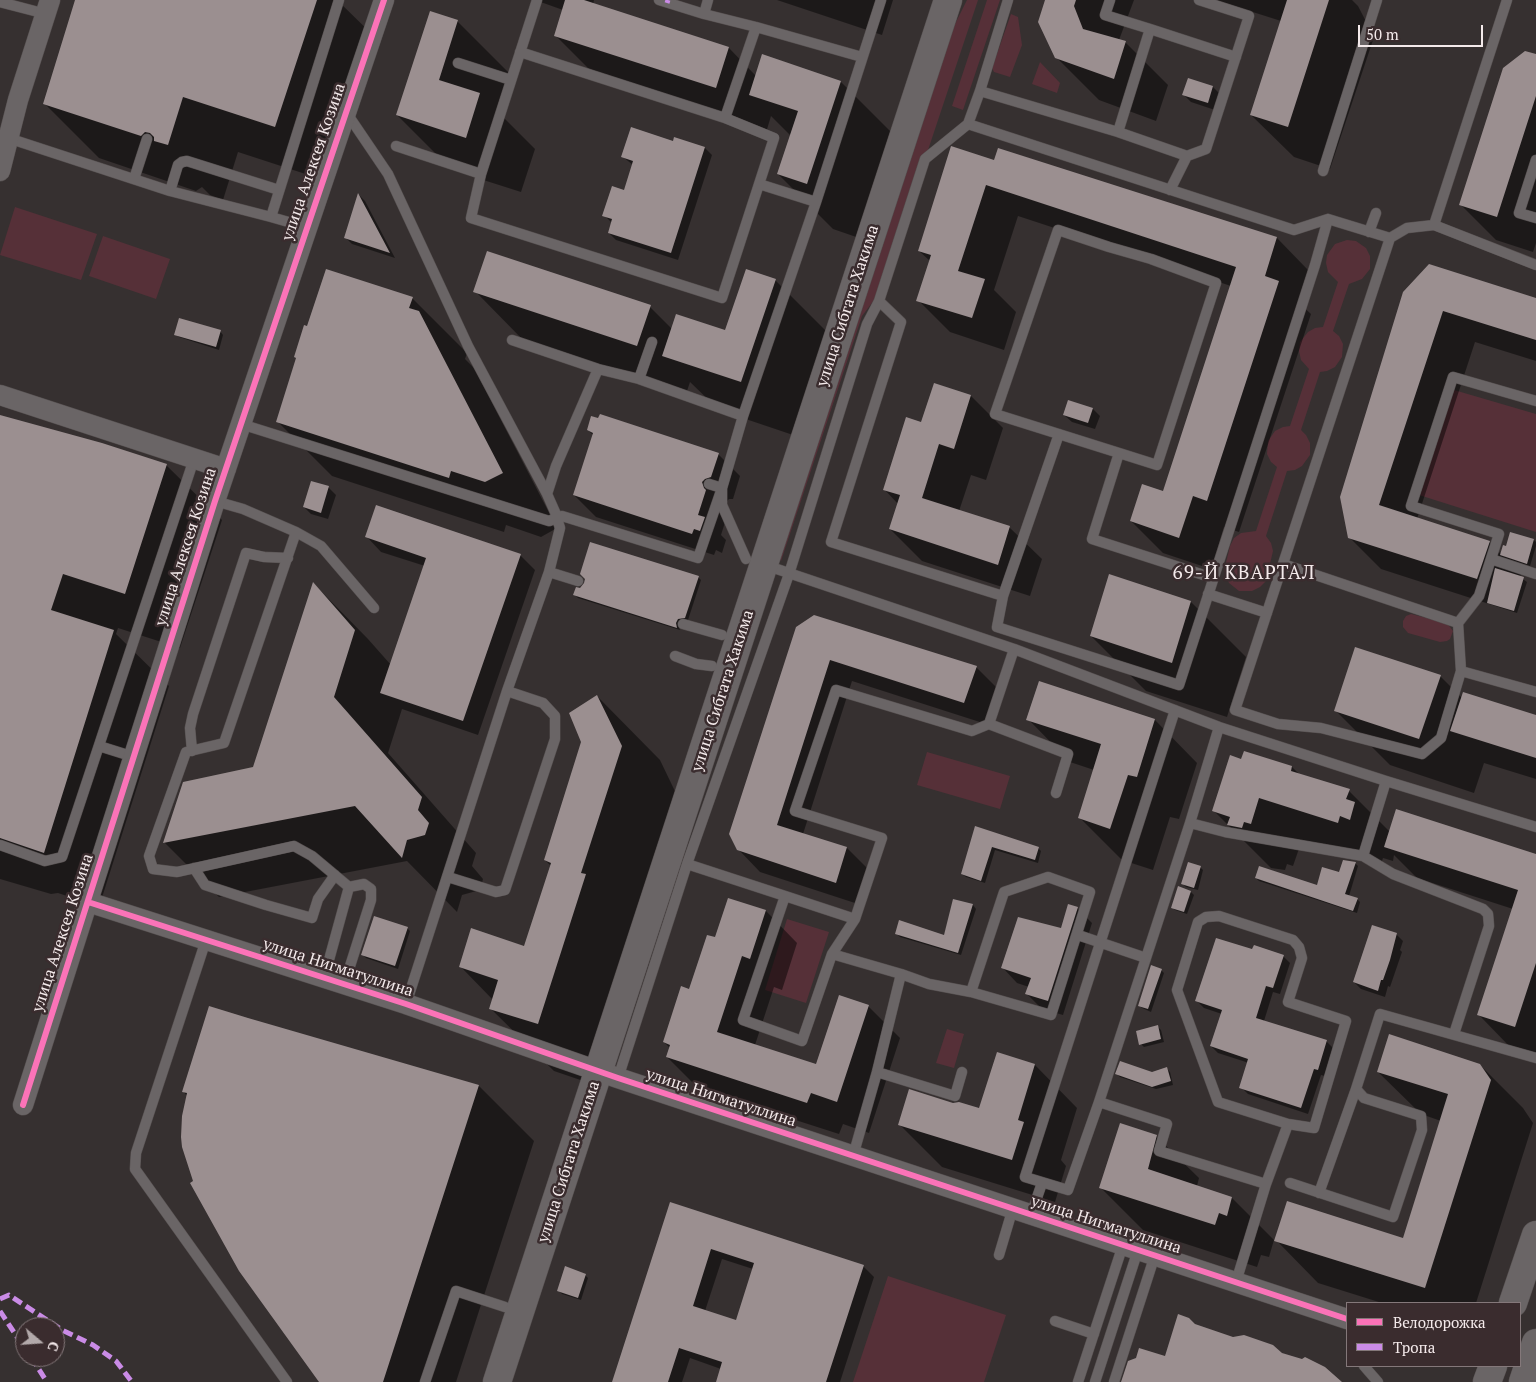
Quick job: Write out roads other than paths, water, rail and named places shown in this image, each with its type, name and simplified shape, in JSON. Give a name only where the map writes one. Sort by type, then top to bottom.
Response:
[{"type":"main road","name":"улица Сибгата Хакима","points":[[599,1072],[595,1028],[722,635],[766,566],[930,0]]},
{"type":"main road","name":"улица Сибгата Хакима","points":[[481,1382],[515,1302],[599,1072],[766,566],[948,0]]},
{"type":"main road","points":[[1513,1302],[1536,1236]]},
{"type":"main road","name":"улица Сибгата Хакима","points":[[497,1382],[515,1302]]},
{"type":"main road","points":[[1523,1382],[1536,1343]]},
{"type":"street","name":"улица Алексея Козина","points":[[22,1105],[215,501],[384,0]]},
{"type":"street","points":[[0,171],[18,100],[48,7]]},
{"type":"street","points":[[0,395],[226,469]]},
{"type":"street","name":"улица Нигматуллина","points":[[88,902],[406,1004],[599,1072],[1346,1319]]},
{"type":"lane","points":[[271,218],[339,0]]},
{"type":"lane","points":[[520,52],[724,118],[774,138],[722,298],[471,218],[481,174],[520,52],[537,0]]},
{"type":"lane","points":[[659,0],[862,57]]},
{"type":"lane","points":[[704,14],[708,0]]},
{"type":"lane","points":[[241,424],[549,521],[562,516],[698,558],[881,0]]},
{"type":"lane","points":[[599,1072],[687,864],[766,566],[867,324],[879,301],[925,159],[968,124],[1008,0]]},
{"type":"lane","points":[[1110,0],[1105,15],[1236,57]]},
{"type":"lane","points":[[980,91],[1118,132],[1187,156],[1206,150],[1249,16],[1199,0]]},
{"type":"lane","points":[[1323,171],[1377,0]]},
{"type":"lane","points":[[1434,225],[1507,0]]},
{"type":"lane","points":[[0,2],[48,7]]},
{"type":"lane","points":[[724,118],[756,26]]},
{"type":"lane","points":[[1118,132],[1150,29]]},
{"type":"lane","points":[[458,63],[511,80]]},
{"type":"lane","name":"улица Алексея Козина","points":[[346,111],[388,174],[468,346],[547,494],[558,519]]},
{"type":"lane","points":[[968,124],[1294,230],[1328,219],[1390,238]]},
{"type":"lane","points":[[8,138],[170,191],[306,227]]},
{"type":"lane","points":[[134,180],[147,139]]},
{"type":"lane","points":[[396,146],[481,174]]},
{"type":"lane","points":[[1170,190],[1187,156]]},
{"type":"lane","points":[[1536,160],[1519,213],[1536,218]]},
{"type":"lane","points":[[170,191],[178,165],[187,161],[279,190]]},
{"type":"lane","points":[[759,184],[816,202]]},
{"type":"lane","points":[[1370,232],[1376,213]]},
{"type":"lane","points":[[1059,434],[1003,596],[997,627],[1178,685],[1328,219]]},
{"type":"lane","points":[[1536,265],[1434,225],[1407,228],[1390,238],[1235,710],[1278,724],[1321,728],[1422,754],[1441,738],[1461,671],[1458,623],[1479,596],[1499,534],[1411,506],[1453,377],[1536,401]]},
{"type":"lane","points":[[1058,230],[1151,259],[1216,283],[1157,466],[1119,454],[995,414],[1058,230]]},
{"type":"lane","points":[[879,301],[901,322],[831,542],[1003,596]]},
{"type":"lane","points":[[512,340],[598,369],[639,379],[744,416]]},
{"type":"lane","points":[[639,379],[652,342]]},
{"type":"lane","points":[[547,494],[556,466],[598,369]]},
{"type":"lane","points":[[1119,454],[1092,539],[1213,578]]},
{"type":"lane","points":[[0,845],[45,861],[62,857],[194,459]]},
{"type":"lane","points":[[709,484],[722,488]]},
{"type":"lane","points":[[722,488],[722,506],[766,566],[1014,649],[1219,727],[1536,827]]},
{"type":"lane","points":[[215,501],[243,509],[296,532],[321,546],[374,608]]},
{"type":"lane","points":[[406,1004],[507,691],[549,572],[560,528],[558,519]]},
{"type":"lane","points":[[296,532],[224,743],[186,752],[150,856],[153,869],[177,872],[294,846],[312,856],[349,887],[364,884],[371,889],[371,900],[344,984]]},
{"type":"lane","points":[[192,751],[190,728],[192,714],[246,553],[288,558]]},
{"type":"lane","points":[[1491,560],[1536,574]]},
{"type":"lane","points":[[1283,564],[1458,623]]},
{"type":"lane","points":[[549,572],[578,581]]},
{"type":"lane","points":[[1208,594],[1267,613]]},
{"type":"lane","points":[[683,624],[722,635]]},
{"type":"lane","points":[[989,724],[1014,649]]},
{"type":"lane","points":[[675,656],[696,664],[712,666]]},
{"type":"lane","points":[[1461,671],[1536,692]]},
{"type":"lane","points":[[785,896],[743,1020],[802,1041],[832,954],[855,919],[882,838],[795,811],[836,690],[972,731],[989,724],[1068,754],[1056,793]]},
{"type":"lane","points":[[448,877],[496,892],[505,890],[555,739],[555,716],[543,703],[507,691]]},
{"type":"lane","points":[[1175,710],[1025,1177],[1068,1190],[1146,958],[1219,727]]},
{"type":"lane","points":[[99,746],[134,757]]},
{"type":"lane","points":[[1363,856],[1386,781]]},
{"type":"lane","points":[[1190,823],[1225,832],[1363,856],[1393,874],[1484,909],[1488,914],[1489,926],[1454,1034]]},
{"type":"lane","points":[[687,864],[855,919]]},
{"type":"lane","points":[[194,868],[205,884],[266,905],[312,918],[318,899],[334,875]]},
{"type":"lane","points":[[832,954],[929,984],[971,992],[1051,1015],[1078,935],[1090,892],[1048,877],[1004,892],[971,992]]},
{"type":"lane","points":[[324,978],[349,887]]},
{"type":"lane","points":[[1219,916],[1293,940],[1299,947],[1302,958],[1288,1002],[1346,1021],[1314,1128],[1288,1124],[1218,1102],[1177,990],[1198,922],[1206,917],[1219,916]]},
{"type":"lane","points":[[1078,935],[1146,958]]},
{"type":"lane","points":[[206,940],[136,1153],[135,1169],[286,1382]]},
{"type":"lane","points":[[853,1156],[877,1072],[901,974]]},
{"type":"lane","points":[[1319,1193],[1380,1014],[1536,1058]]},
{"type":"lane","points":[[877,1072],[955,1096],[962,1072]]},
{"type":"lane","points":[[1290,1183],[1393,1217],[1422,1130],[1421,1116],[1364,1098],[1356,1089]]},
{"type":"lane","points":[[1099,1102],[1168,1124],[1159,1151],[1266,1184]]},
{"type":"lane","points":[[1236,1282],[1266,1184],[1288,1124]]},
{"type":"lane","points":[[999,1255],[1022,1212],[1042,1183]]},
{"type":"lane","points":[[1078,1382],[1094,1334],[1139,1250]]},
{"type":"lane","points":[[1095,1382],[1139,1250]]},
{"type":"lane","points":[[1114,1382],[1139,1250]]},
{"type":"lane","points":[[425,1382],[456,1291],[515,1302],[526,1321],[523,1335]]},
{"type":"lane","points":[[1055,1321],[1094,1334]]},
{"type":"lane","points":[[1365,1367],[1378,1382]]},
{"type":"district","name":"69-Й КВАРТАЛ","points":[[1244,574]]}]
